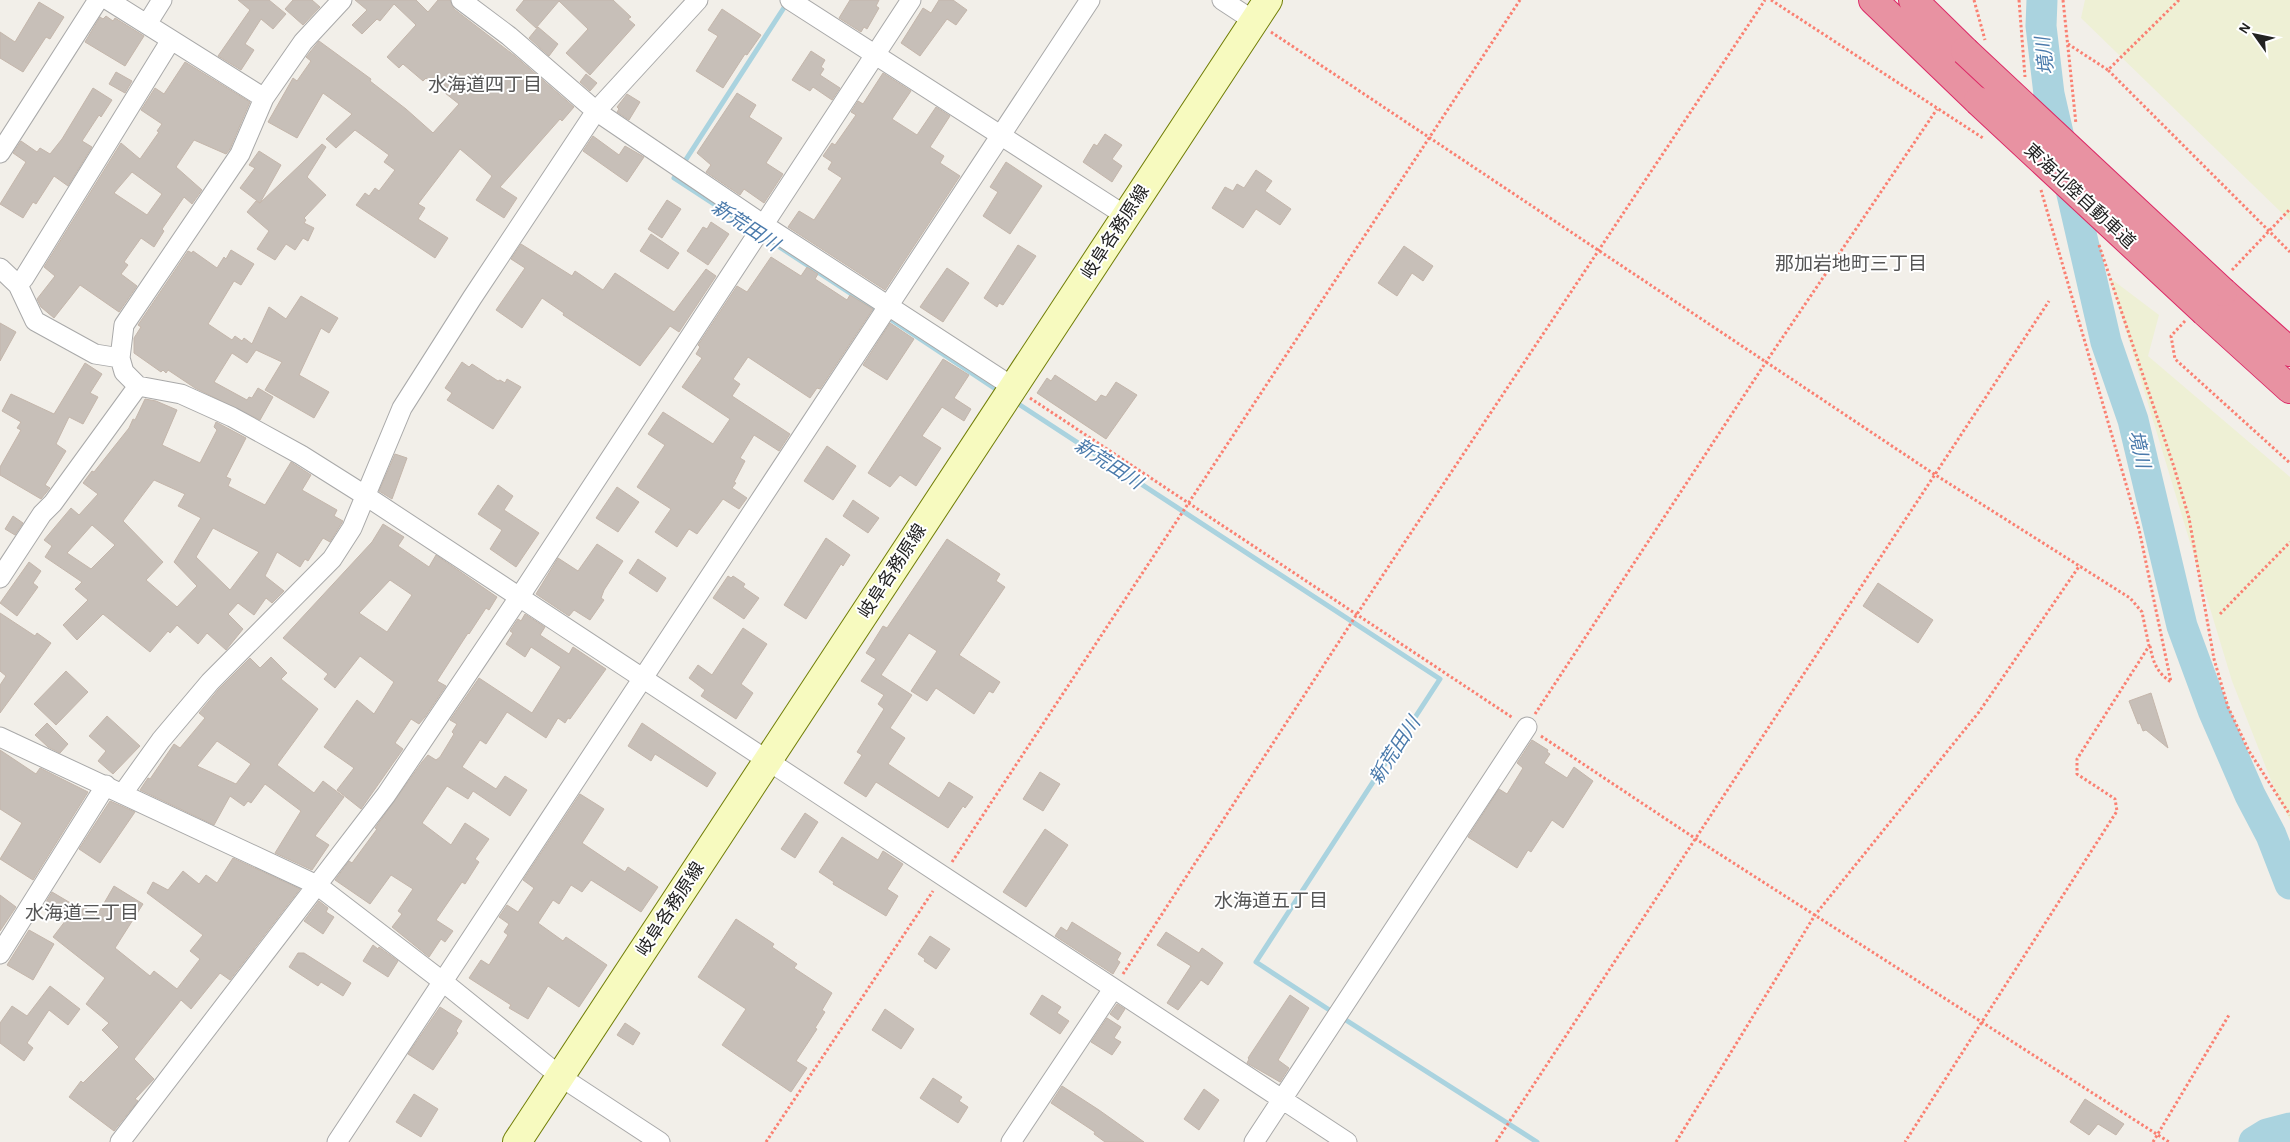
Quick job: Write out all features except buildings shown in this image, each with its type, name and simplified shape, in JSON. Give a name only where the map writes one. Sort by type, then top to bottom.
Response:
[{"type":"highway","name":"東海北陸自動車道","points":[[1873,0],[1978,101],[2290,389]]},
{"type":"highway","name":"東海北陸自動車道","points":[[1913,0],[2223,292],[2290,352]]},
{"type":"main road","name":"岐阜各務原線","points":[[518,1142],[1261,10]]},
{"type":"street","points":[[0,152],[98,0]]},
{"type":"street","points":[[108,0],[264,98]]},
{"type":"street","points":[[147,24],[162,0]]},
{"type":"street","points":[[342,0],[303,42],[264,98],[240,154],[124,325],[120,358],[124,372],[138,386],[180,394],[232,417],[301,455],[520,596],[1347,1142]]},
{"type":"street","points":[[461,0],[509,36],[596,111],[764,225],[1013,387]]},
{"type":"street","points":[[123,793],[161,740],[210,682],[332,559],[352,528],[402,408],[596,111],[698,0]]},
{"type":"street","points":[[120,1142],[386,795],[520,596],[911,0]]},
{"type":"street","points":[[337,1142],[1090,0]]},
{"type":"street","points":[[1222,0],[1261,10]]},
{"type":"street","points":[[794,3],[1126,216]]},
{"type":"street","points":[[18,285],[171,40]]},
{"type":"street","points":[[0,268],[18,285],[35,322],[95,354],[120,358]]},
{"type":"street","points":[[0,578],[42,514],[54,503],[138,386]]},
{"type":"street","points":[[1254,1142],[1527,727]]},
{"type":"street","points":[[0,736],[317,885],[561,1076],[660,1142]]},
{"type":"street","points":[[0,954],[106,785]]},
{"type":"street","points":[[1011,1142],[1113,988]]},
{"type":"path","points":[[766,1142],[1520,0]]},
{"type":"path","points":[[1113,988],[1357,615],[1765,0]]},
{"type":"path","points":[[1772,0],[1990,143]]},
{"type":"path","points":[[2063,0],[2076,126]]},
{"type":"path","points":[[2108,70],[2178,0]]},
{"type":"path","points":[[1261,10],[1429,138],[1934,474],[2130,598],[2142,612],[2154,665],[2163,677],[2171,682],[2139,529],[2101,403],[2044,198],[2037,183]]},
{"type":"path","points":[[2067,43],[2108,70],[2290,252]]},
{"type":"path","points":[[1527,727],[1766,362],[1937,109]]},
{"type":"path","points":[[2098,237],[2125,326],[2174,466],[2189,518],[2214,659],[2228,707],[2249,751],[2290,815]]},
{"type":"path","points":[[1496,1142],[2049,301]]},
{"type":"path","points":[[1013,387],[1357,615]]},
{"type":"path","points":[[2220,614],[2290,542]]},
{"type":"path","points":[[1676,1142],[1815,915],[1979,712],[2080,565]]},
{"type":"path","points":[[1906,1142],[2117,811],[2115,798],[2077,774],[2077,759],[2150,646]]},
{"type":"path","points":[[1696,839],[2169,1142]]},
{"type":"path","points":[[2153,1142],[2229,1015]]},
{"type":"green space","points":[[2085,0],[2290,0],[2290,221],[2081,18]]},
{"type":"green space","points":[[2110,278],[2159,315],[2148,356],[2290,477],[2290,820],[2278,798],[2232,681]]},
{"type":"waterway","name":"境川","points":[[2042,0],[2041,26],[2049,94],[2106,342],[2133,420],[2182,626],[2213,710],[2250,795],[2271,835],[2290,884]]},
{"type":"waterway","name":"新荒田川","points":[[787,3],[674,178],[879,312]]},
{"type":"waterway","name":"新荒田川","points":[[887,317],[994,388]]},
{"type":"waterway","name":"新荒田川","points":[[1020,405],[1440,679],[1256,962],[1334,1013]]},
{"type":"waterway","name":"新荒田川","points":[[1341,1017],[1537,1142]]},
{"type":"waterway","name":"新荒田川","points":[[2254,1142],[2267,1134],[2290,1128]]},
{"type":"district","name":"水海道四丁目","points":[[485,84]]},
{"type":"district","name":"那加岩地町三丁目","points":[[1851,263]]},
{"type":"district","name":"水海道五丁目","points":[[1271,900]]},
{"type":"district","name":"水海道三丁目","points":[[82,912]]}]
